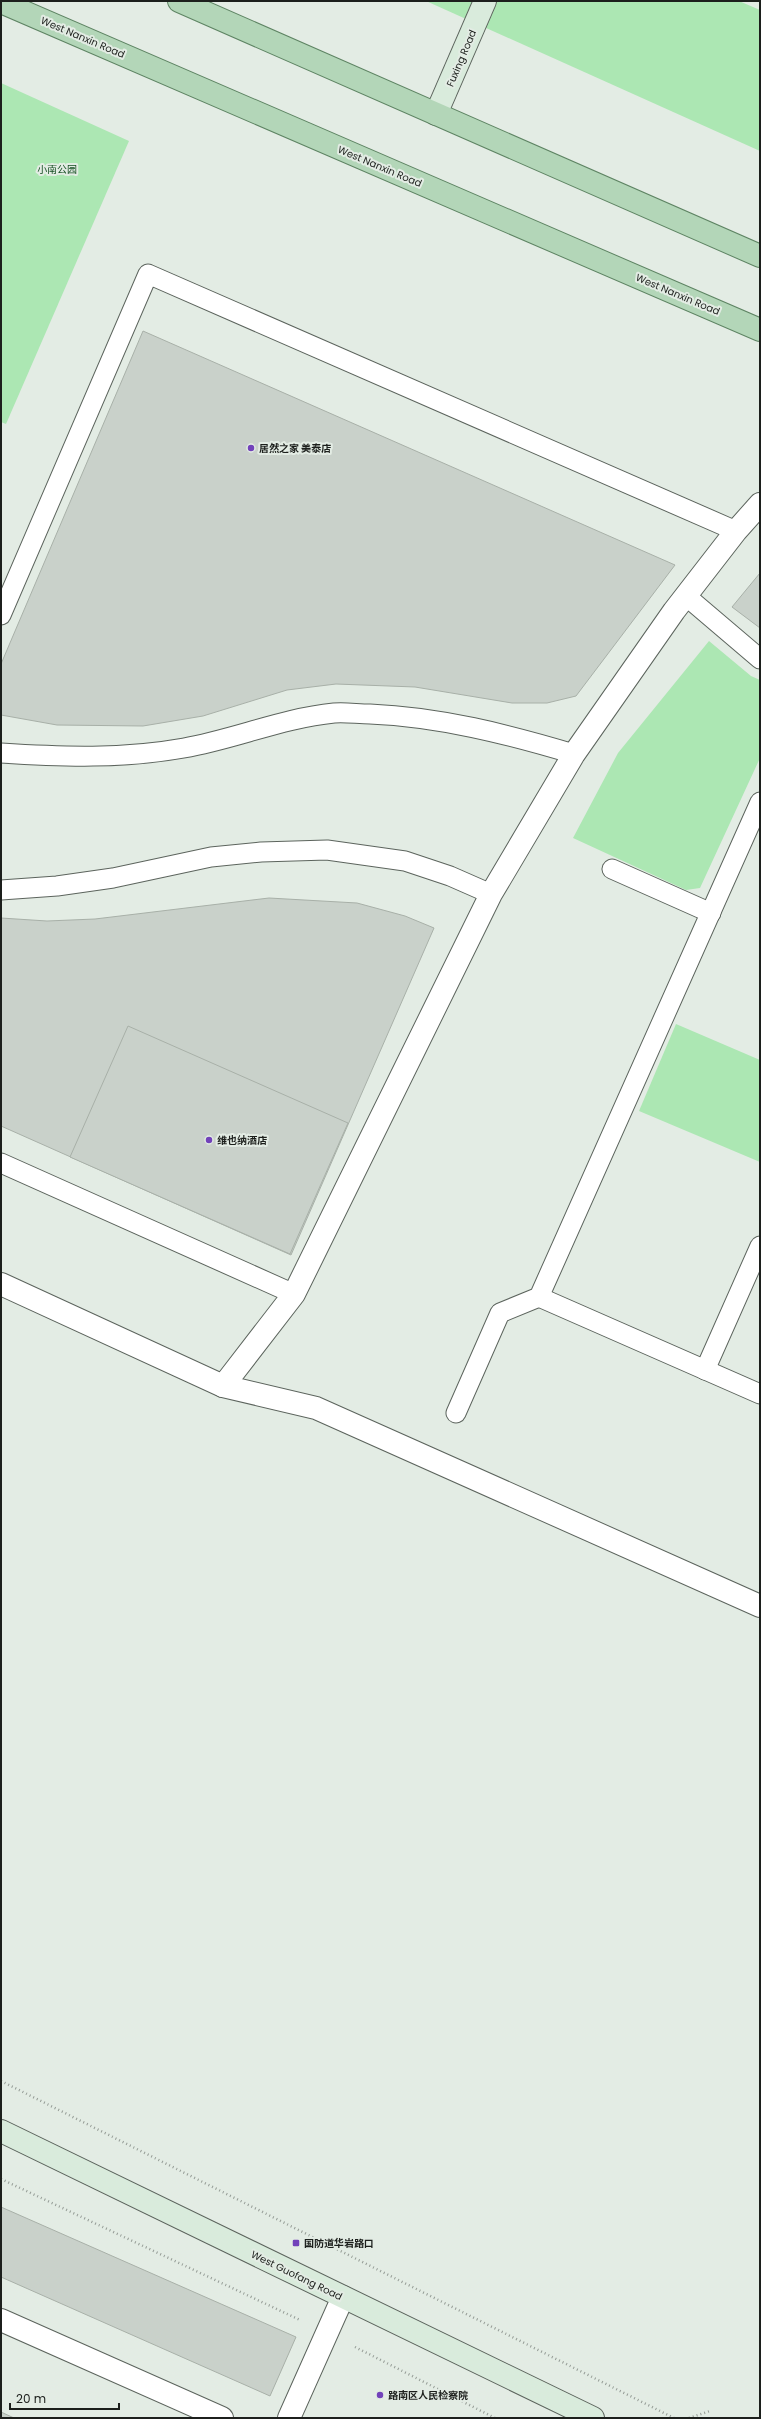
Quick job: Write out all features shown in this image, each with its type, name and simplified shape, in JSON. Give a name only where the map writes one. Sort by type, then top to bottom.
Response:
[{"type":"main road","points":[[179,1],[760,256]]},
{"type":"main road","name":"West Nanxin Road","points":[[1,2],[760,330]]},
{"type":"street","name":"Fuxing Road","points":[[436,114],[485,1]]},
{"type":"street","points":[[223,1386],[294,1294],[491,894],[574,754],[686,596],[736,531],[760,504]]},
{"type":"street","points":[[1,1284],[223,1386],[316,1408],[760,1606]]},
{"type":"street","name":"West Guofang Road","points":[[1,2131],[593,2418]]},
{"type":"street","points":[[288,2418],[343,2297]]},
{"type":"street","points":[[1,2320],[222,2418]]},
{"type":"lane","points":[[1,615],[148,274],[736,531]]},
{"type":"lane","points":[[686,596],[760,659]]},
{"type":"lane","points":[[1,753],[59,756],[127,756],[184,748],[232,738],[290,721],[335,713],[401,715],[464,725],[518,737],[574,754]]},
{"type":"lane","points":[[456,1413],[500,1313],[539,1297],[760,802]]},
{"type":"lane","points":[[1,890],[57,886],[113,878],[211,857],[261,852],[328,850],[405,861],[450,876],[491,894]]},
{"type":"lane","points":[[612,869],[711,913]]},
{"type":"lane","points":[[1,1163],[294,1294]]},
{"type":"lane","points":[[706,1370],[760,1246]]},
{"type":"lane","points":[[539,1297],[760,1394]]},
{"type":"path","points":[[1,2080],[674,2418]]},
{"type":"path","points":[[1,2179],[327,2333],[495,2418]]},
{"type":"path","points":[[689,2418],[710,2411]]},
{"type":"green space","points":[[426,1],[739,1],[760,10],[760,151]]},
{"type":"green space","name":"小南公园","points":[[1,83],[129,141],[6,424],[1,422]]},
{"type":"green space","points":[[709,641],[751,676],[760,680],[760,758],[700,888],[686,890],[573,838],[618,753]]},
{"type":"green space","points":[[676,1024],[760,1060],[760,1162],[639,1111]]},
{"type":"building","name":"居然之家 美泰店","points":[[143,331],[675,565],[576,696],[547,703],[512,703],[415,687],[336,684],[287,690],[203,716],[143,726],[57,725],[1,715],[1,664]]},
{"type":"building","points":[[760,573],[760,628],[732,607]]},
{"type":"building","points":[[269,898],[357,903],[405,916],[434,928],[291,1255],[1,1126],[1,918],[47,921],[95,919]]},
{"type":"building","name":"维也纳酒店","points":[[128,1026],[348,1123],[290,1254],[70,1157]]},
{"type":"building","points":[[1,2207],[296,2337],[270,2396],[1,2277]]},
{"type":"building","points":[[1,2412],[14,2418],[1,2418]]},
{"type":"place","name":"居然之家 美泰店","points":[[251,448]]},
{"type":"place","name":"维也纳酒店","points":[[209,1140]]},
{"type":"place","name":"国防道华岩路口","points":[[296,2243]]},
{"type":"place","name":"路南区人民检察院","points":[[380,2395]]}]
